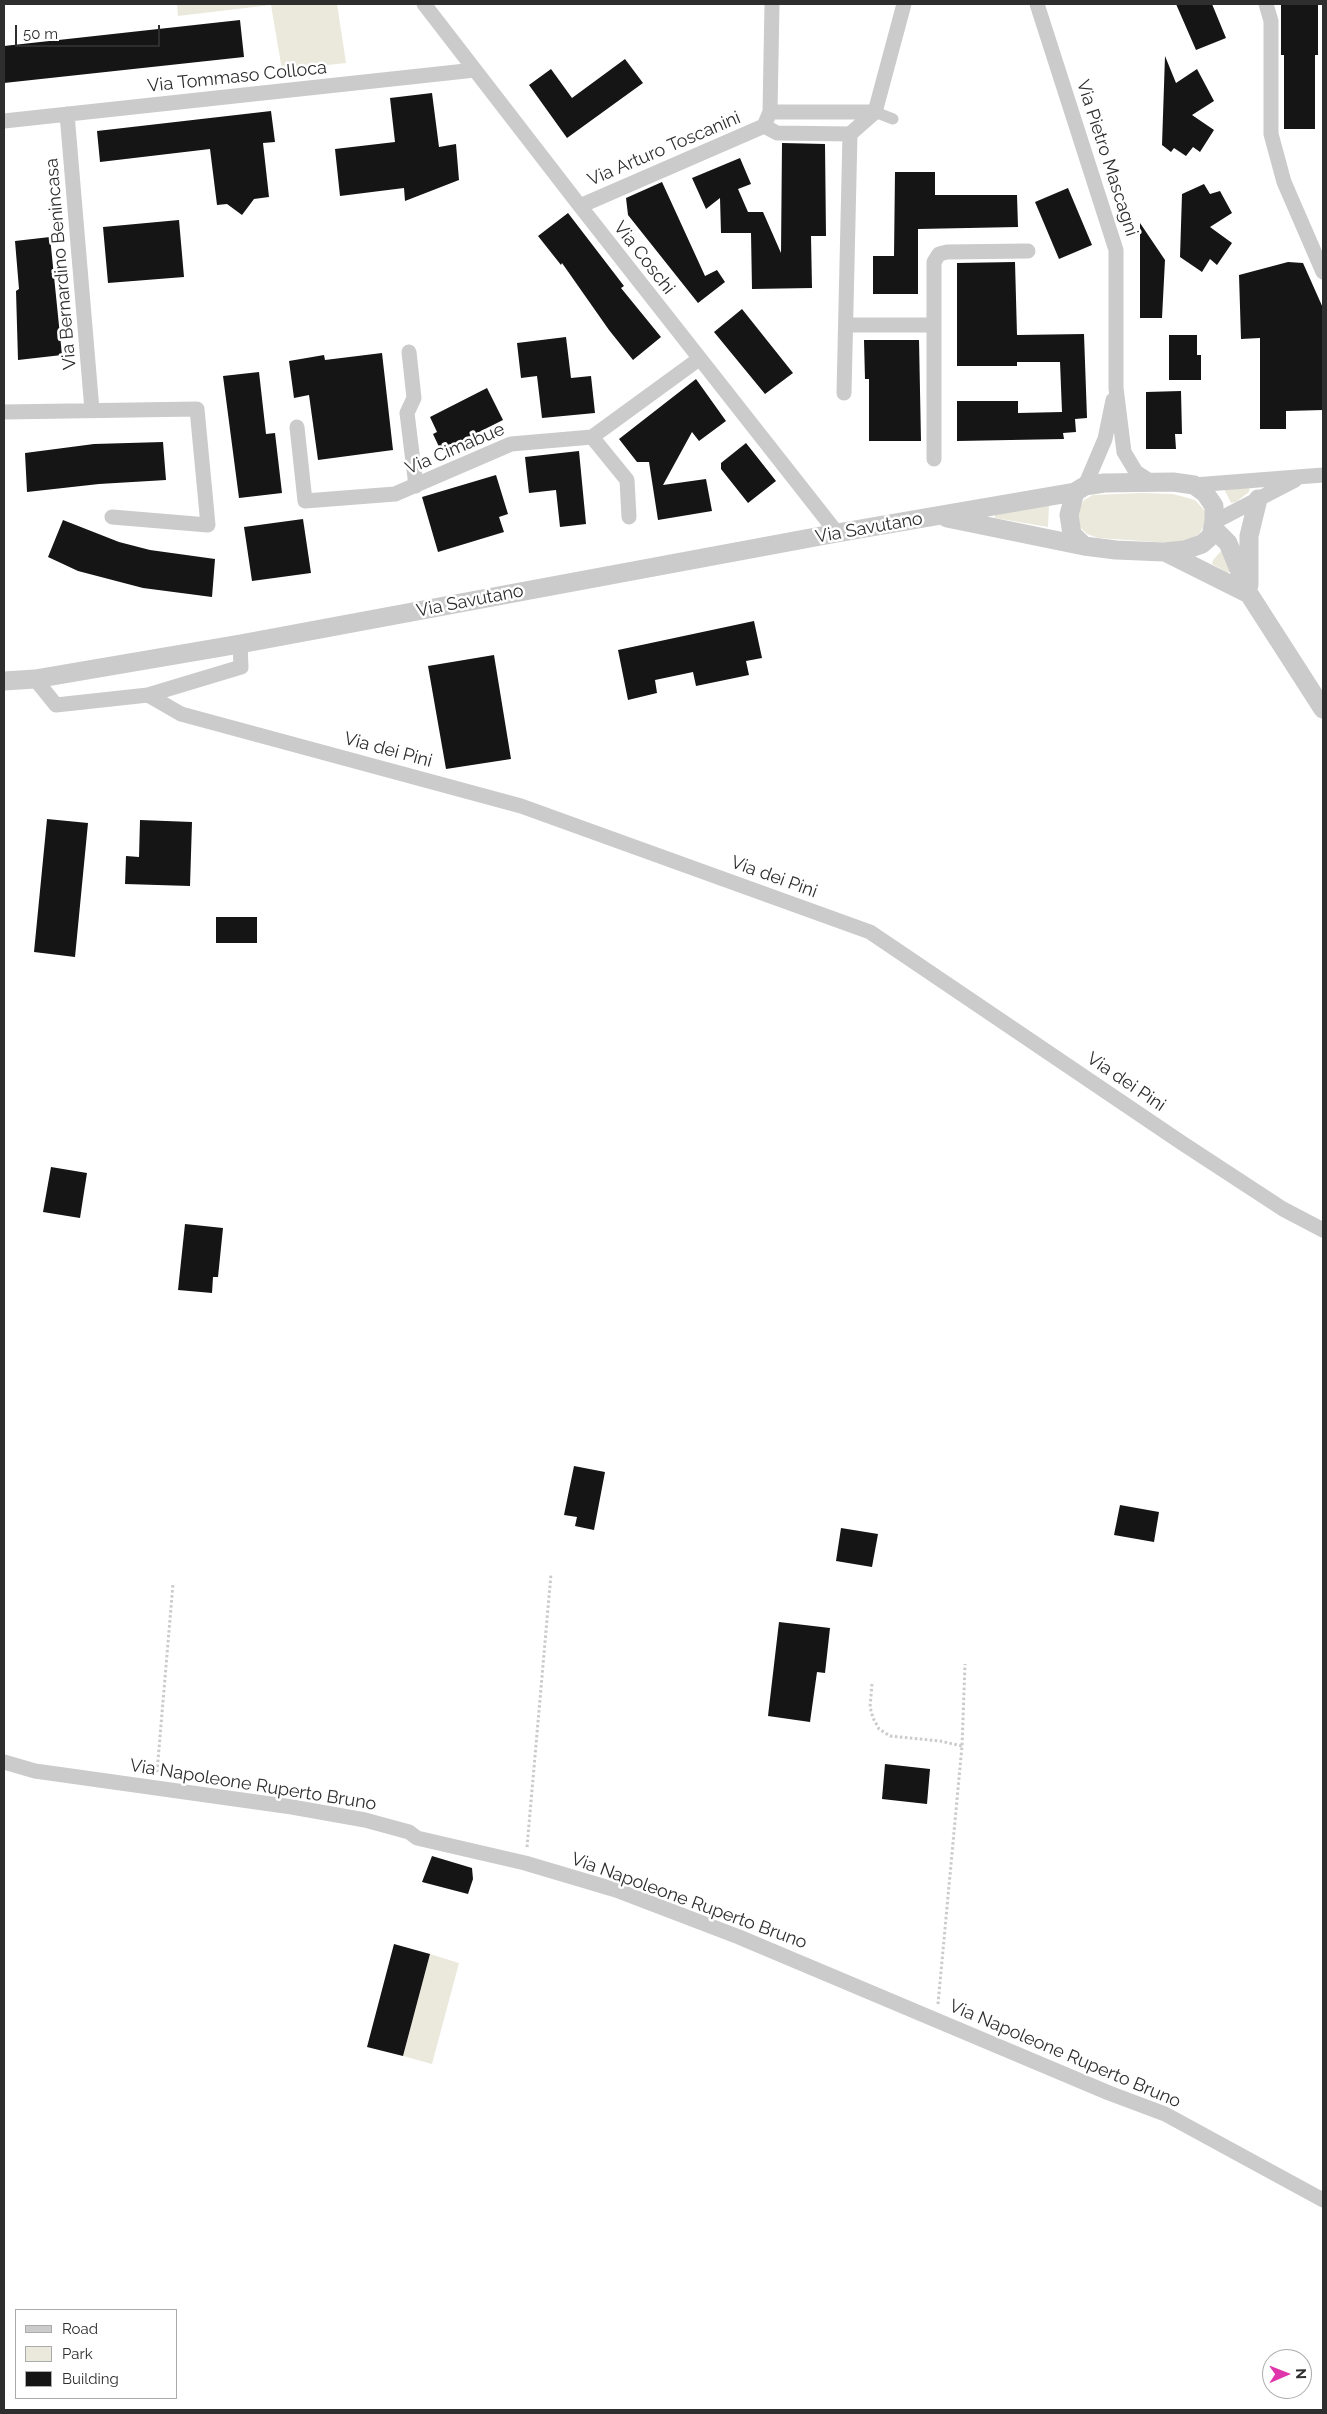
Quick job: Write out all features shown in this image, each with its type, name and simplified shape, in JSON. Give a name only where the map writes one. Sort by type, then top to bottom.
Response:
[{"type":"street","name":"Via Coschi","points":[[424,4],[699,359],[837,533]]},
{"type":"street","points":[[772,4],[767,119],[777,133],[850,134],[875,112],[904,4]]},
{"type":"street","name":"Via Pietro Mascagni","points":[[1037,4],[1116,250],[1116,388]]},
{"type":"street","points":[[1266,4],[1271,21],[1271,134],[1284,182],[1323,272]]},
{"type":"street","name":"Via Tommaso Colloca","points":[[4,121],[475,70]]},
{"type":"street","points":[[767,119],[875,112],[893,119]]},
{"type":"street","name":"Via Bernardino Benincasa","points":[[67,114],[92,410]]},
{"type":"street","name":"Via Arturo Toscanini","points":[[580,206],[767,119]]},
{"type":"street","points":[[844,393],[850,134]]},
{"type":"street","points":[[934,459],[934,262],[939,254],[947,252],[1028,251]]},
{"type":"street","points":[[846,325],[934,325]]},
{"type":"street","points":[[409,352],[414,398],[407,413],[416,486]]},
{"type":"street","points":[[628,517],[627,480],[592,437],[699,359]]},
{"type":"street","points":[[1116,388],[1124,452],[1136,472],[1150,481]]},
{"type":"street","points":[[1084,546],[1072,534],[1069,515],[1104,440],[1116,388]]},
{"type":"street","points":[[4,412],[197,409],[208,525],[112,517]]},
{"type":"street","name":"Via Cimabue","points":[[297,427],[305,501],[395,494],[511,444],[592,437]]},
{"type":"street","points":[[1194,484],[1323,474]]},
{"type":"street","points":[[1214,525],[1258,499],[1306,475]]},
{"type":"street","name":"Via Savutano","points":[[4,681],[35,679],[240,644],[936,516],[1104,483],[1150,481],[1194,484]]},
{"type":"street","points":[[936,516],[1084,546],[1164,552],[1185,550],[1202,544],[1211,536],[1214,525],[1214,506],[1206,493],[1194,484]]},
{"type":"street","points":[[1249,594],[1249,536],[1258,499]]},
{"type":"street","points":[[1214,525],[1228,543],[1249,594],[1323,709]]},
{"type":"street","points":[[1164,552],[1249,594]]},
{"type":"street","points":[[35,679],[56,705],[148,695],[241,667],[240,644]]},
{"type":"street","name":"Via dei Pini","points":[[148,695],[181,714],[521,806],[870,932],[1182,1143],[1283,1209],[1323,1230]]},
{"type":"street","name":"Via Napoleone Ruperto Bruno","points":[[4,1762],[35,1771],[292,1807],[365,1820],[409,1832],[417,1838],[526,1862],[616,1890],[731,1934],[1100,2089],[1165,2114],[1323,2200]]},
{"type":"path","points":[[526,1862],[551,1574]]},
{"type":"path","points":[[156,1788],[173,1584]]},
{"type":"path","points":[[936,2019],[962,1746],[965,1664]]},
{"type":"path","points":[[872,1684],[870,1707],[873,1718],[880,1729],[890,1736],[940,1741],[962,1746]]},
{"type":"green space","points":[[177,4],[337,4],[346,63],[282,70],[271,5],[178,16]]},
{"type":"green space","points":[[1222,485],[1250,485],[1249,492],[1236,502],[1231,503]]},
{"type":"green space","points":[[1173,494],[1195,500],[1205,511],[1205,524],[1199,534],[1190,540],[1171,543],[1098,538],[1087,534],[1078,525],[1077,512],[1084,500],[1093,495]]},
{"type":"green space","points":[[1049,505],[1048,527],[995,518],[995,514]]},
{"type":"green space","points":[[1222,550],[1231,570],[1228,573],[1212,564],[1213,560]]},
{"type":"green space","points":[[430,1954],[459,1963],[432,2064],[403,2056]]},
{"type":"building","points":[[1176,4],[1212,4],[1226,38],[1196,50]]},
{"type":"building","points":[[1281,4],[1318,4],[1318,55],[1315,55],[1315,129],[1284,129],[1284,55],[1281,55]]},
{"type":"building","points":[[240,20],[244,57],[4,83],[4,46]]},
{"type":"building","points":[[1165,56],[1176,83],[1197,69],[1214,101],[1192,115],[1214,130],[1200,152],[1193,147],[1186,156],[1174,148],[1171,152],[1162,145]]},
{"type":"building","points":[[625,59],[643,83],[567,138],[529,85],[551,69],[572,98]]},
{"type":"building","points":[[432,93],[439,147],[456,144],[459,180],[405,201],[404,188],[340,196],[335,149],[395,142],[390,98]]},
{"type":"building","points":[[271,111],[275,142],[263,143],[269,197],[254,199],[242,215],[227,204],[217,205],[210,149],[100,162],[97,131]]},
{"type":"building","points":[[782,143],[825,144],[826,236],[811,236],[812,288],[752,289],[751,233],[721,233],[720,198],[706,209],[692,178],[740,158],[751,184],[738,189],[748,212],[763,212],[781,253]]},
{"type":"building","points":[[895,172],[935,172],[935,195],[1017,195],[1018,227],[918,229],[918,294],[873,294],[873,256],[894,256]]},
{"type":"building","points":[[662,182],[705,276],[717,270],[725,282],[698,303],[628,215],[626,198]]},
{"type":"building","points":[[1204,184],[1210,194],[1220,191],[1232,213],[1210,227],[1232,243],[1217,265],[1210,259],[1202,272],[1180,257],[1182,194]]},
{"type":"building","points":[[1068,188],[1092,245],[1059,259],[1035,202]]},
{"type":"building","points":[[568,213],[624,286],[621,288],[661,337],[633,360],[609,330],[562,263],[561,265],[538,236]]},
{"type":"building","points":[[179,220],[184,277],[108,283],[103,227]]},
{"type":"building","points":[[1140,223],[1165,260],[1162,318],[1140,318]]},
{"type":"building","points":[[50,237],[62,355],[18,360],[16,291],[19,289],[15,241]]},
{"type":"building","points":[[1015,262],[1017,335],[1084,334],[1087,418],[1075,419],[1076,432],[1063,433],[1064,439],[957,441],[957,401],[1018,401],[1018,413],[1062,412],[1060,362],[1017,362],[1017,366],[957,366],[957,263]]},
{"type":"building","points":[[1288,262],[1303,263],[1323,308],[1323,410],[1286,411],[1286,429],[1260,429],[1260,338],[1241,339],[1239,275]]},
{"type":"building","points":[[742,309],[793,373],[765,394],[714,332]]},
{"type":"building","points":[[1169,335],[1197,335],[1197,355],[1201,355],[1201,380],[1169,380]]},
{"type":"building","points":[[566,337],[571,378],[591,376],[595,413],[542,418],[537,376],[521,378],[517,343]]},
{"type":"building","points":[[864,340],[919,340],[921,441],[869,441],[869,379],[865,379]]},
{"type":"building","points":[[382,353],[393,450],[318,460],[309,395],[294,398],[289,361],[324,355],[325,360]]},
{"type":"building","points":[[259,372],[266,434],[275,433],[282,493],[239,498],[223,376]]},
{"type":"building","points":[[696,379],[726,421],[699,441],[692,432],[663,485],[706,479],[712,511],[658,520],[649,462],[637,462],[619,439]]},
{"type":"building","points":[[487,388],[503,420],[441,451],[433,434],[437,432],[430,417]]},
{"type":"building","points":[[1181,391],[1182,434],[1175,434],[1176,449],[1146,449],[1146,392]]},
{"type":"building","points":[[163,442],[166,480],[99,484],[27,492],[25,453],[94,444]]},
{"type":"building","points":[[746,443],[776,481],[748,503],[721,469],[721,463]]},
{"type":"building","points":[[579,451],[586,524],[560,527],[556,490],[529,493],[525,457]]},
{"type":"building","points":[[496,475],[508,514],[499,517],[504,532],[438,552],[422,497]]},
{"type":"building","points":[[303,519],[311,573],[252,581],[244,527]]},
{"type":"building","points":[[63,520],[119,542],[150,550],[215,559],[212,597],[143,588],[78,571],[48,557]]},
{"type":"building","points":[[754,621],[762,658],[746,661],[749,675],[696,686],[693,672],[655,680],[657,693],[628,700],[618,650]]},
{"type":"building","points":[[494,655],[511,759],[446,769],[428,666]]},
{"type":"building","points":[[47,819],[88,823],[75,957],[34,952]]},
{"type":"building","points":[[140,820],[192,822],[190,886],[125,884],[126,856],[139,857]]},
{"type":"building","points":[[216,917],[257,917],[257,943],[216,943]]},
{"type":"building","points":[[51,1167],[87,1173],[80,1218],[43,1212]]},
{"type":"building","points":[[185,1224],[223,1228],[218,1277],[213,1277],[212,1293],[178,1290]]},
{"type":"building","points":[[574,1466],[605,1472],[594,1530],[575,1526],[577,1517],[564,1515]]},
{"type":"building","points":[[1120,1505],[1159,1512],[1154,1542],[1114,1535]]},
{"type":"building","points":[[841,1528],[878,1534],[872,1567],[836,1561]]},
{"type":"building","points":[[779,1622],[830,1628],[825,1673],[817,1672],[810,1722],[768,1716]]},
{"type":"building","points":[[885,1764],[930,1769],[927,1804],[882,1799]]},
{"type":"building","points":[[432,1856],[472,1868],[473,1879],[468,1894],[422,1882]]},
{"type":"building","points":[[394,1944],[430,1954],[403,2056],[367,2047]]}]
